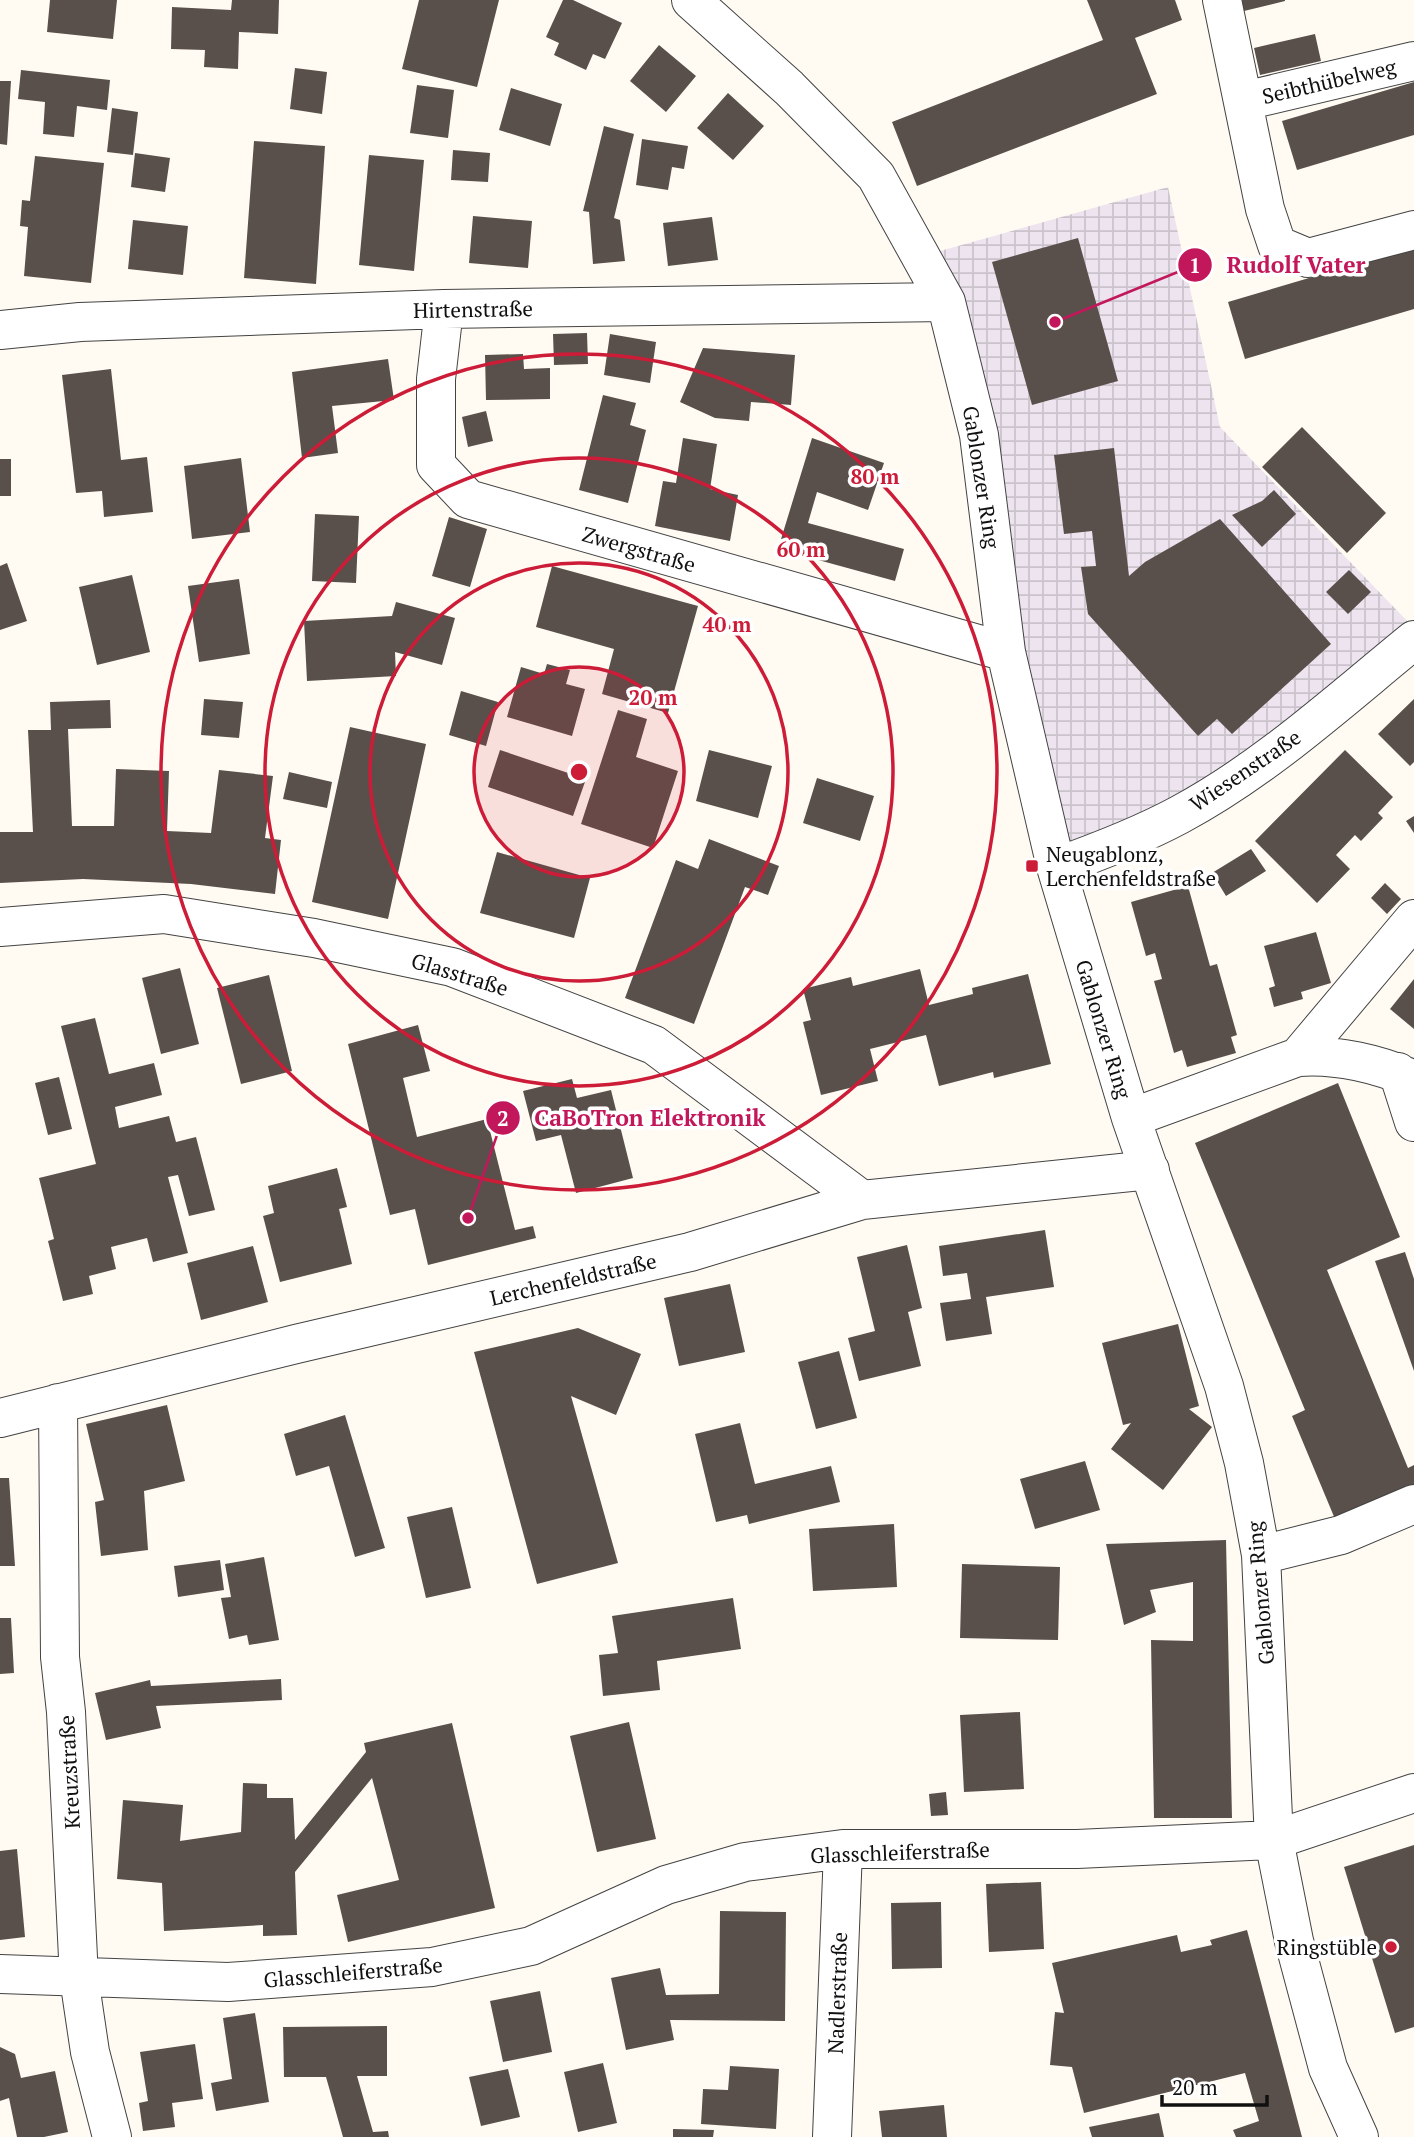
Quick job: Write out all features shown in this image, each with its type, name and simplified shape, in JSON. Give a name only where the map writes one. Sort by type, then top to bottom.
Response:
[{"type":"street","name":"Gablonzer Ring","points":[[691,0],[789,88],[876,176],[946,302],[979,435],[1006,652],[1056,867],[1131,1118],[1224,1386],[1244,1463],[1261,1555],[1274,1840],[1294,1941],[1328,2068],[1359,2137]]},
{"type":"street","name":"Seibthübelweg","points":[[1222,0],[1265,209],[1277,245],[1308,258],[1414,230]]},
{"type":"street","name":"Seibthübelweg","points":[[1244,101],[1414,61]]},
{"type":"street","name":"Hirtenstraße","points":[[0,330],[79,322],[444,309],[946,302]]},
{"type":"street","name":"Zwergstraße","points":[[444,309],[436,379],[436,465],[468,499],[1006,652]]},
{"type":"street","name":"Wiesenstraße","points":[[1056,867],[1118,844],[1180,815],[1282,748],[1414,640]]},
{"type":"street","name":"Glasstraße","points":[[0,927],[164,914],[314,938],[452,967],[654,1045],[862,1200]]},
{"type":"street","points":[[1298,1057],[1414,919]]},
{"type":"street","points":[[1131,1118],[1298,1057],[1323,1055],[1406,1076],[1414,1122]]},
{"type":"street","name":"Lerchenfeldstraße","points":[[0,1418],[690,1252],[862,1200],[1150,1170]]},
{"type":"street","name":"Kreuzstraße","points":[[58,1403],[60,1657],[66,1712],[79,1978],[90,2052],[112,2137]]},
{"type":"street","points":[[1261,1555],[1341,1535],[1414,1503]]},
{"type":"street","name":"Glasschleiferstraße","points":[[0,1974],[228,1982],[432,1967],[531,1946],[679,1881],[745,1862],[843,1849],[1077,1849],[1274,1840],[1414,1793]]},
{"type":"street","name":"Nadlerstraße","points":[[832,2137],[843,1849]]},
{"type":"shaded area","points":[[1168,187],[1220,427],[1411,625],[1232,774],[1067,847],[933,253]]},
{"type":"building","points":[[50,0],[117,0],[113,39],[47,32]]},
{"type":"building","points":[[232,0],[279,0],[278,34],[239,32],[238,69],[204,67],[205,50],[171,49],[172,7],[231,10]]},
{"type":"building","points":[[419,0],[499,0],[477,87],[402,69]]},
{"type":"building","points":[[563,0],[573,0],[622,23],[605,59],[593,54],[586,70],[554,55],[559,43],[546,37]]},
{"type":"building","points":[[1087,0],[1175,0],[1182,20],[1135,38],[1157,94],[917,186],[892,122],[1103,40]]},
{"type":"building","points":[[1242,0],[1285,0],[1285,1],[1244,11]]},
{"type":"building","points":[[1315,34],[1321,61],[1260,75],[1254,48]]},
{"type":"building","points":[[659,45],[696,76],[666,112],[630,81]]},
{"type":"building","points":[[295,68],[327,72],[322,114],[290,109]]},
{"type":"building","points":[[21,70],[110,80],[107,110],[77,106],[74,137],[43,134],[45,102],[18,99]]},
{"type":"building","points":[[0,81],[11,81],[7,145],[0,144]]},
{"type":"building","points":[[1414,82],[1414,135],[1297,170],[1282,121]]},
{"type":"building","points":[[417,85],[454,90],[448,138],[410,133]]},
{"type":"building","points":[[511,88],[562,104],[550,146],[499,130]]},
{"type":"building","points":[[728,93],[764,126],[733,160],[697,128]]},
{"type":"building","points":[[112,108],[138,112],[133,155],[107,152]]},
{"type":"building","points":[[604,126],[634,134],[614,218],[620,220],[625,261],[593,264],[589,212],[583,211]]},
{"type":"building","points":[[642,139],[688,146],[684,169],[672,167],[668,190],[636,185]]},
{"type":"building","points":[[254,141],[325,146],[316,284],[244,278]]},
{"type":"building","points":[[453,150],[490,153],[488,182],[451,180]]},
{"type":"building","points":[[135,153],[170,158],[165,192],[131,187]]},
{"type":"building","points":[[369,155],[424,160],[414,271],[359,265]]},
{"type":"building","points":[[35,156],[104,163],[91,283],[24,276],[28,227],[20,226],[22,200],[30,201]]},
{"type":"building","points":[[473,216],[532,221],[528,268],[469,263]]},
{"type":"building","points":[[712,217],[718,260],[668,266],[663,223]]},
{"type":"building","points":[[133,220],[188,226],[183,275],[128,269]]},
{"type":"building","points":[[1078,238],[1118,381],[1032,405],[992,262]]},
{"type":"building","points":[[1414,247],[1414,309],[1245,359],[1228,302]]},
{"type":"building","points":[[587,333],[588,364],[554,365],[553,334]]},
{"type":"building","points":[[610,334],[656,342],[650,383],[604,375]]},
{"type":"building","points":[[703,348],[795,355],[791,405],[751,402],[749,421],[715,418],[680,402]]},
{"type":"building","points":[[523,354],[524,369],[550,368],[550,399],[486,400],[485,355]]},
{"type":"building","points":[[388,359],[394,400],[332,406],[338,453],[302,458],[292,372]]},
{"type":"building","points":[[111,369],[121,460],[147,457],[153,512],[104,517],[102,491],[76,493],[62,375]]},
{"type":"building","points":[[603,395],[636,403],[630,425],[646,430],[628,503],[579,490]]},
{"type":"building","points":[[486,411],[493,441],[468,447],[462,417]]},
{"type":"building","points":[[1302,427],[1386,513],[1347,553],[1262,467]]},
{"type":"building","points":[[683,438],[717,444],[710,489],[738,495],[730,541],[655,526],[663,481],[676,483]]},
{"type":"building","points":[[812,438],[884,463],[868,510],[817,492],[808,523],[904,549],[895,581],[778,549]]},
{"type":"building","points":[[1114,448],[1129,576],[1145,562],[1220,519],[1331,644],[1232,734],[1217,719],[1198,736],[1088,614],[1081,567],[1096,566],[1092,531],[1064,534],[1054,455]]},
{"type":"building","points":[[241,458],[250,532],[192,539],[184,466]]},
{"type":"building","points":[[0,459],[11,459],[11,496],[0,496]]},
{"type":"building","points":[[1274,490],[1296,514],[1262,547],[1232,515],[1262,501]]},
{"type":"building","points":[[315,514],[359,516],[356,583],[312,581]]},
{"type":"building","points":[[449,517],[487,529],[470,587],[432,576]]},
{"type":"building","points":[[7,563],[27,621],[0,630],[0,566]]},
{"type":"building","points":[[552,566],[698,606],[668,713],[602,694],[614,649],[536,627]]},
{"type":"building","points":[[1349,570],[1371,592],[1348,614],[1326,592]]},
{"type":"building","points":[[132,575],[150,652],[97,665],[79,587]]},
{"type":"building","points":[[239,579],[250,654],[199,662],[188,586]]},
{"type":"building","points":[[396,602],[455,618],[442,665],[395,652],[396,676],[307,681],[304,621],[392,616]]},
{"type":"building","points":[[547,664],[570,670],[566,684],[585,689],[572,736],[507,717],[521,667],[544,674]]},
{"type":"building","points":[[461,691],[498,702],[486,746],[449,735]]},
{"type":"building","points":[[204,699],[243,702],[239,738],[201,735]]},
{"type":"building","points":[[1414,699],[1414,762],[1410,766],[1378,734]]},
{"type":"building","points":[[110,700],[111,728],[68,729],[72,826],[114,826],[116,769],[169,771],[167,831],[211,833],[219,770],[273,776],[265,838],[281,840],[275,894],[191,884],[83,879],[0,883],[0,832],[33,832],[28,730],[51,730],[50,702]]},
{"type":"building","points":[[618,710],[647,719],[636,757],[678,771],[653,848],[581,824]]},
{"type":"building","points":[[350,727],[426,744],[388,919],[312,902]]},
{"type":"building","points":[[500,750],[586,779],[573,816],[488,787]]},
{"type":"building","points":[[709,750],[772,766],[758,818],[696,801]]},
{"type":"building","points":[[1345,750],[1393,797],[1378,813],[1383,818],[1361,841],[1355,835],[1336,855],[1350,869],[1317,903],[1255,841]]},
{"type":"building","points":[[289,772],[332,782],[327,808],[283,799]]},
{"type":"building","points":[[817,778],[874,796],[860,841],[803,823]]},
{"type":"building","points":[[1414,816],[1414,833],[1406,821]]},
{"type":"building","points":[[709,839],[779,866],[768,895],[745,887],[694,1024],[625,998],[676,860],[698,869]]},
{"type":"building","points":[[1251,849],[1266,871],[1226,896],[1212,873]]},
{"type":"building","points":[[497,852],[590,878],[574,938],[480,913]]},
{"type":"building","points":[[1385,883],[1401,899],[1387,914],[1371,898]]},
{"type":"building","points":[[1188,886],[1210,966],[1217,964],[1237,1035],[1231,1037],[1236,1053],[1187,1067],[1182,1050],[1174,1053],[1154,981],[1162,979],[1155,953],[1146,956],[1131,902]]},
{"type":"building","points":[[1316,932],[1331,983],[1301,992],[1303,999],[1274,1007],[1269,988],[1275,986],[1264,946]]},
{"type":"building","points":[[180,968],[199,1044],[161,1054],[142,978]]},
{"type":"building","points":[[920,969],[929,1005],[973,994],[972,988],[1028,974],[1051,1064],[994,1078],[993,1072],[939,1086],[926,1035],[870,1049],[878,1081],[821,1095],[803,1022],[811,1020],[803,989],[851,977],[853,986]]},
{"type":"building","points":[[269,975],[292,1071],[241,1084],[217,988]]},
{"type":"building","points":[[1414,979],[1414,1029],[1390,1009]]},
{"type":"building","points":[[95,1018],[109,1074],[154,1063],[162,1095],[115,1107],[119,1128],[169,1116],[176,1142],[196,1137],[215,1210],[189,1216],[178,1175],[168,1177],[188,1253],[153,1262],[147,1238],[111,1247],[116,1269],[89,1276],[93,1294],[63,1301],[48,1241],[54,1239],[39,1178],[96,1164],[61,1026]]},
{"type":"building","points":[[418,1025],[430,1071],[403,1078],[417,1137],[487,1119],[515,1230],[533,1226],[536,1238],[428,1265],[415,1209],[390,1215],[348,1044]]},
{"type":"building","points":[[59,1077],[72,1129],[48,1135],[35,1083]]},
{"type":"building","points":[[572,1079],[577,1098],[611,1090],[633,1178],[576,1193],[561,1135],[536,1141],[523,1091]]},
{"type":"building","points":[[1338,1083],[1400,1237],[1327,1270],[1408,1468],[1414,1465],[1414,1486],[1335,1519],[1292,1416],[1305,1410],[1195,1143]]},
{"type":"building","points":[[337,1168],[347,1207],[339,1209],[352,1264],[280,1282],[263,1216],[274,1213],[268,1186]]},
{"type":"building","points":[[1045,1230],[1054,1287],[986,1297],[992,1334],[946,1341],[940,1303],[971,1299],[967,1273],[943,1276],[939,1246]]},
{"type":"building","points":[[907,1245],[922,1308],[908,1312],[921,1366],[859,1381],[848,1338],[875,1331],[857,1257]]},
{"type":"building","points":[[253,1246],[268,1302],[201,1320],[187,1263]]},
{"type":"building","points":[[1405,1252],[1414,1279],[1414,1371],[1375,1261]]},
{"type":"building","points":[[730,1284],[745,1352],[679,1366],[664,1298]]},
{"type":"building","points":[[1178,1324],[1199,1406],[1189,1409],[1212,1427],[1163,1490],[1111,1449],[1131,1423],[1123,1425],[1102,1343]]},
{"type":"building","points":[[578,1328],[641,1354],[616,1415],[571,1396],[618,1563],[537,1584],[474,1352]]},
{"type":"building","points":[[839,1351],[857,1418],[816,1429],[798,1362]]},
{"type":"building","points":[[167,1405],[185,1481],[144,1491],[148,1550],[101,1556],[95,1502],[104,1500],[86,1424]]},
{"type":"building","points":[[345,1415],[385,1548],[355,1557],[329,1466],[296,1476],[284,1434]]},
{"type":"building","points":[[740,1423],[755,1484],[831,1466],[840,1502],[749,1524],[747,1515],[716,1522],[695,1434]]},
{"type":"building","points":[[1085,1461],[1100,1510],[1035,1529],[1020,1479]]},
{"type":"building","points":[[0,1478],[9,1478],[15,1566],[0,1566]]},
{"type":"building","points":[[452,1507],[471,1588],[426,1598],[407,1517]]},
{"type":"building","points":[[894,1524],[897,1587],[813,1591],[809,1529]]},
{"type":"building","points":[[1226,1540],[1232,1818],[1154,1818],[1151,1640],[1193,1641],[1193,1582],[1150,1590],[1156,1612],[1124,1625],[1106,1544]]},
{"type":"building","points":[[264,1557],[279,1640],[249,1645],[247,1635],[229,1639],[221,1598],[231,1597],[225,1564]]},
{"type":"building","points":[[220,1560],[224,1590],[178,1597],[174,1566]]},
{"type":"building","points":[[962,1564],[1060,1567],[1058,1640],[960,1638]]},
{"type":"building","points":[[733,1598],[741,1649],[657,1661],[660,1690],[603,1696],[599,1655],[618,1653],[612,1616]]},
{"type":"building","points":[[0,1618],[11,1618],[14,1673],[0,1674]]},
{"type":"building","points":[[281,1679],[282,1700],[156,1706],[161,1728],[106,1740],[95,1693],[150,1680],[151,1686]]},
{"type":"building","points":[[1020,1712],[1024,1789],[964,1792],[960,1715]]},
{"type":"building","points":[[629,1722],[656,1839],[597,1852],[570,1736]]},
{"type":"building","points":[[452,1723],[495,1908],[348,1942],[337,1895],[399,1880],[372,1778],[295,1872],[297,1935],[263,1936],[263,1925],[164,1931],[162,1883],[117,1879],[123,1800],[183,1805],[180,1841],[241,1832],[243,1783],[267,1784],[267,1798],[293,1798],[295,1840],[366,1752],[364,1743]]},
{"type":"building","points":[[946,1792],[948,1815],[931,1816],[929,1794]]},
{"type":"building","name":"Ringstüble","points":[[1414,1845],[1414,2027],[1395,2033],[1344,1867]]},
{"type":"building","points":[[17,1849],[25,1937],[0,1940],[0,1851]]},
{"type":"building","points":[[1041,1882],[1044,1949],[989,1952],[986,1884]]},
{"type":"building","points":[[941,1902],[942,1968],[892,1969],[891,1903]]},
{"type":"building","points":[[720,1911],[786,1912],[785,2021],[670,2020],[674,2040],[626,2050],[611,1978],[660,1968],[666,1995],[719,1994]]},
{"type":"building","points":[[1247,1930],[1302,2137],[1236,2137],[1233,2130],[1259,2121],[1245,2073],[1084,2113],[1072,2067],[1050,2065],[1055,2012],[1064,2013],[1052,1963],[1177,1935],[1181,1952],[1212,1945],[1210,1940]]},
{"type":"building","points":[[540,1991],[552,2052],[503,2062],[490,2001]]},
{"type":"building","points":[[255,2013],[269,2102],[216,2111],[211,2083],[232,2079],[223,2018]]},
{"type":"building","points":[[387,2026],[387,2076],[357,2076],[373,2132],[388,2131],[389,2137],[343,2137],[326,2077],[284,2077],[283,2027]]},
{"type":"building","points":[[195,2044],[203,2099],[172,2103],[175,2127],[143,2131],[139,2103],[148,2101],[140,2052]]},
{"type":"building","points":[[0,2047],[15,2054],[21,2078],[55,2071],[68,2132],[44,2137],[17,2137],[9,2098],[0,2101]]},
{"type":"building","points":[[603,2063],[617,2123],[578,2132],[564,2072]]},
{"type":"building","points":[[730,2066],[779,2069],[776,2129],[701,2124],[703,2089],[728,2090]]},
{"type":"building","points":[[508,2069],[520,2117],[481,2126],[469,2077]]},
{"type":"building","points":[[944,2105],[947,2137],[882,2137],[879,2111]]},
{"type":"building","points":[[1159,2113],[1164,2137],[1092,2137],[1089,2127]]},
{"type":"building","points":[[673,2129],[714,2130],[713,2137],[673,2137]]},
{"type":"place","name":"Rudolf Vater","points":[[1055,322]]},
{"type":"place","name":"Neugablonz, Lerchenfeldstraße","points":[[1032,866]]},
{"type":"place","name":"CaBoTron Elektronik","points":[[468,1218]]},
{"type":"place","name":"Ringstüble","points":[[1391,1947]]}]
